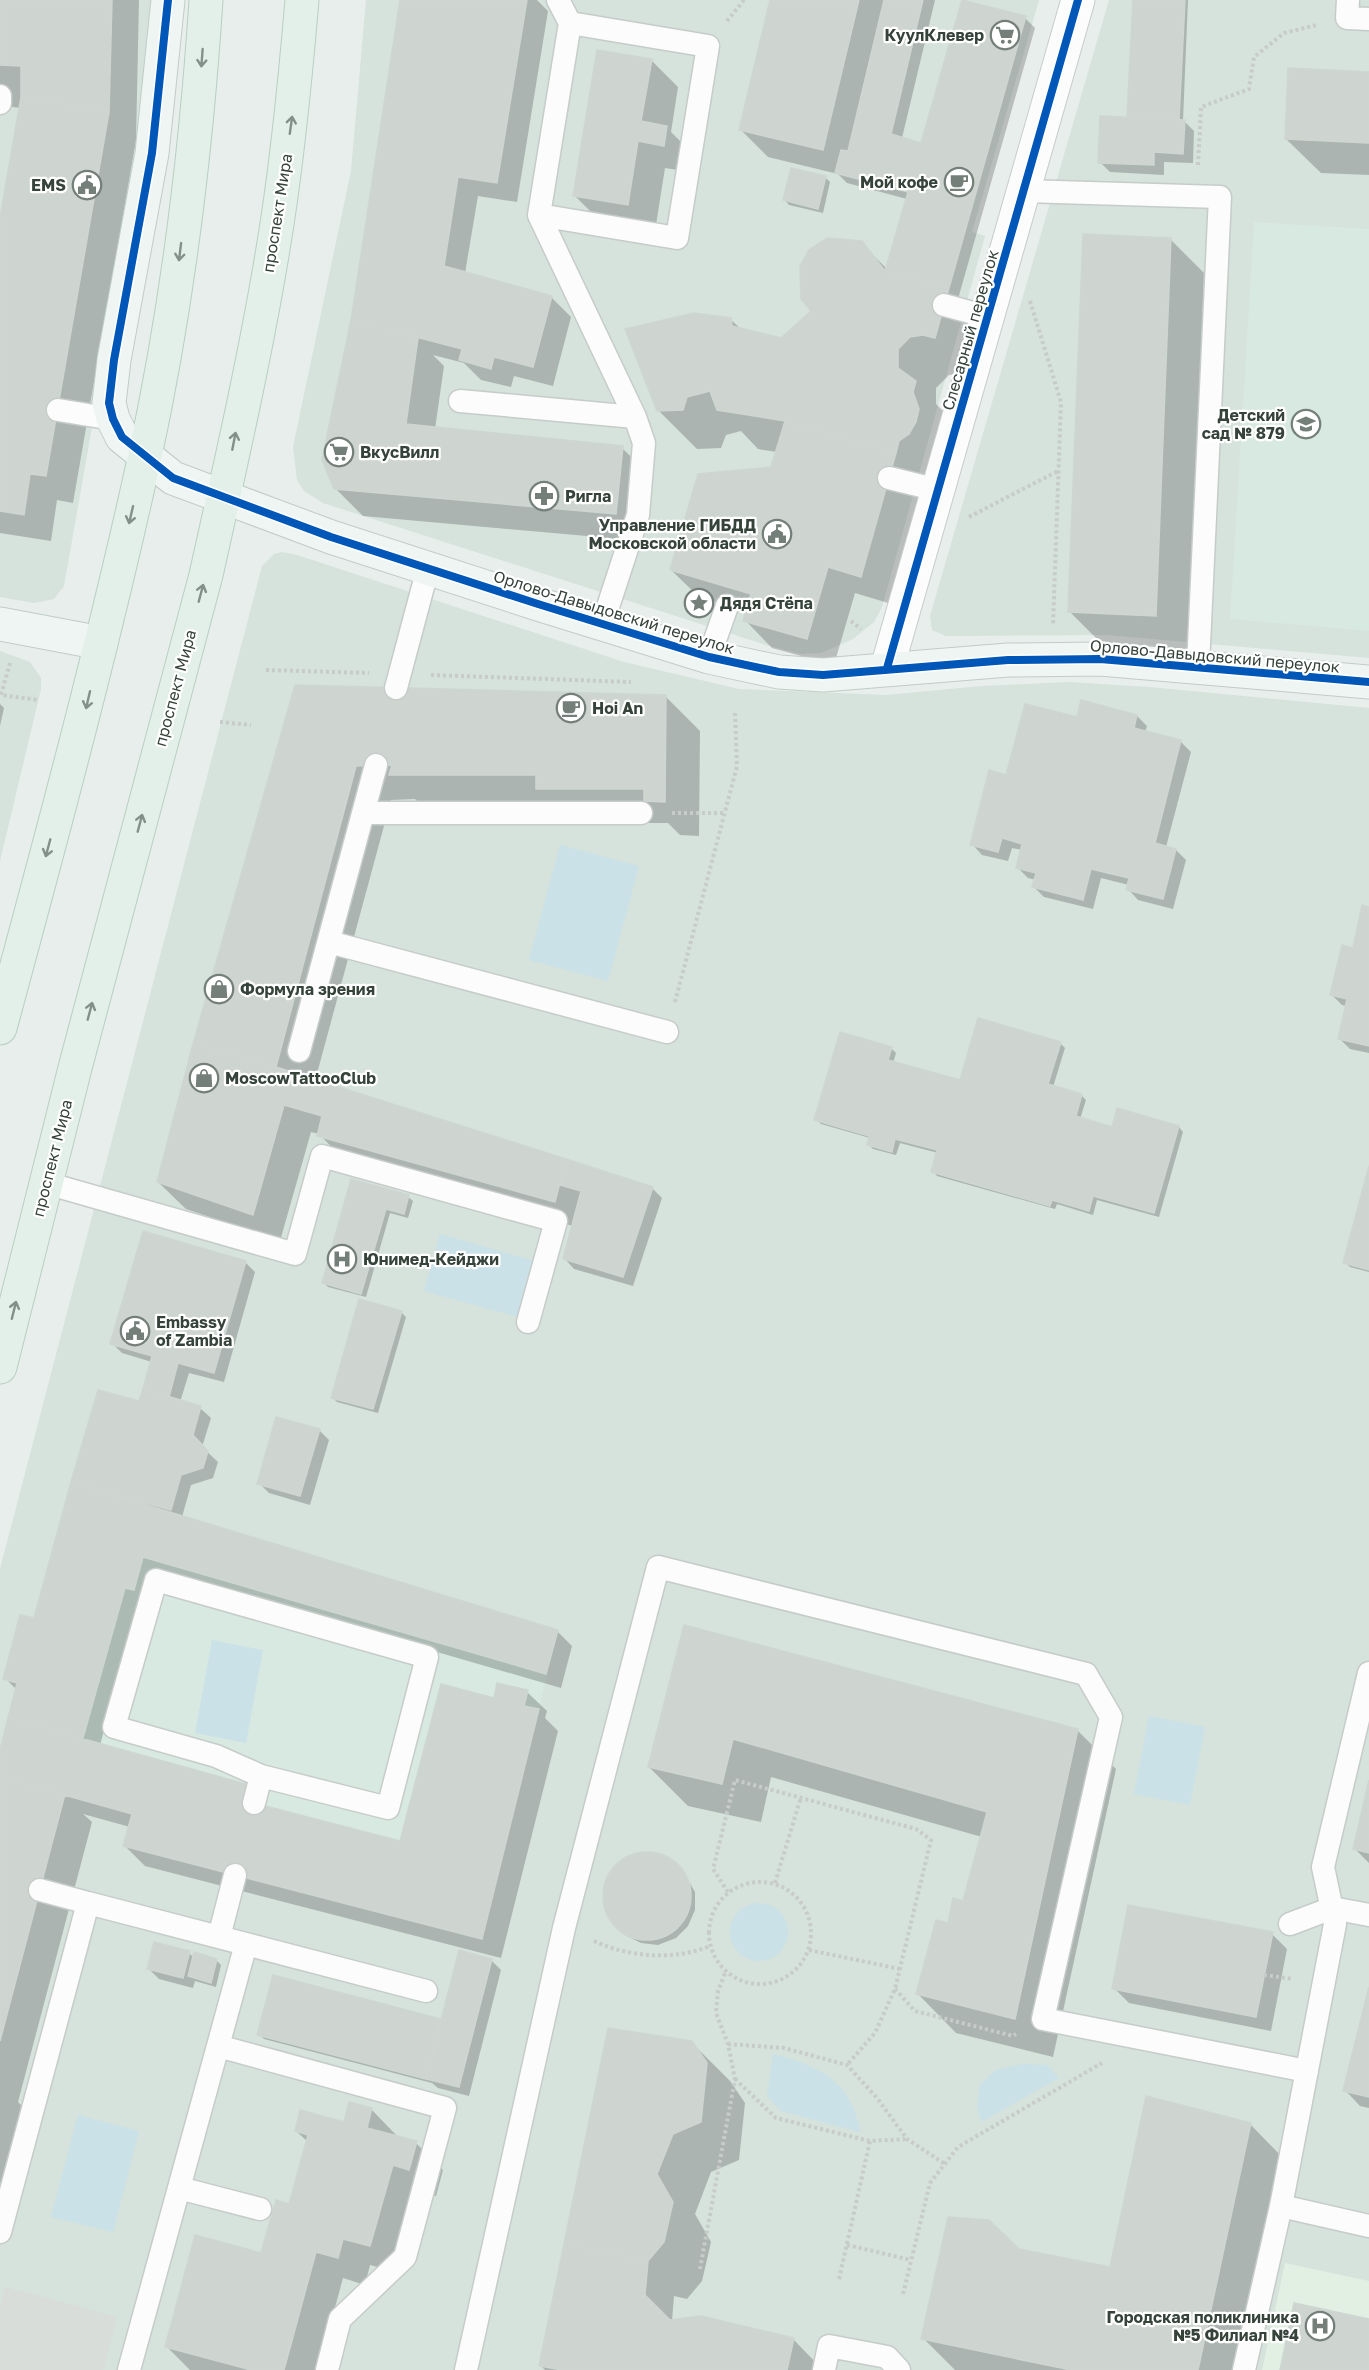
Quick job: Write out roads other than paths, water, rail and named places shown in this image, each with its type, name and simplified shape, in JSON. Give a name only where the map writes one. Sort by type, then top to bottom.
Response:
[{"type":"main road","points":[[0,1028],[101,643],[145,458],[177,276],[200,90],[206,0]]},
{"type":"main road","name":"проспект Мира","points":[[0,1367],[206,575],[273,249],[293,106],[302,0]]},
{"type":"street","points":[[113,419],[109,403],[110,385],[152,153],[168,0]]},
{"type":"street","name":"Слесарный переулок","points":[[887,668],[1078,0]]},
{"type":"street","name":"Орлово-Давыдовский переулок","points":[[113,419],[122,437],[145,458],[173,478],[223,498],[331,537],[602,625],[709,657],[778,672],[823,675],[887,668],[1008,660],[1100,659],[1369,682]]},
{"type":"street","points":[[0,624],[101,643]]},
{"type":"lane","points":[[558,0],[570,23],[539,215],[635,417],[644,443],[638,515],[602,625]]},
{"type":"lane","points":[[539,215],[677,238],[708,46],[570,23]]},
{"type":"lane","points":[[0,96],[0,103]]},
{"type":"lane","points":[[1024,191],[1220,196],[1198,666]]},
{"type":"lane","points":[[944,305],[988,316]]},
{"type":"lane","points":[[460,401],[635,417]]},
{"type":"lane","points":[[58,410],[113,419]]},
{"type":"lane","points":[[889,478],[938,490]]},
{"type":"lane","points":[[398,681],[428,568]]},
{"type":"lane","points":[[709,657],[727,606]]},
{"type":"lane","points":[[299,1051],[376,765]]},
{"type":"lane","points":[[363,813],[641,813]]},
{"type":"lane","points":[[329,942],[667,1032]]},
{"type":"lane","points":[[46,1183],[295,1254],[322,1155],[556,1221],[528,1322]]},
{"type":"lane","points":[[466,2370],[564,1928],[658,1567],[1086,1674],[1111,1717],[1043,2019],[1307,2072]]},
{"type":"lane","points":[[156,1580],[427,1657],[388,1808],[261,1776],[216,1756],[114,1727],[156,1580]]},
{"type":"lane","points":[[1244,2370],[1281,2206],[1335,1924],[1323,1867],[1364,1684],[1369,1673]]},
{"type":"lane","points":[[254,1803],[261,1776]]},
{"type":"lane","points":[[219,1937],[235,1875]]},
{"type":"lane","points":[[40,1890],[426,1991]]},
{"type":"lane","points":[[0,2232],[88,1903]]},
{"type":"lane","points":[[1290,1924],[1332,1908],[1369,1915]]},
{"type":"lane","points":[[129,2370],[246,1944]]},
{"type":"lane","points":[[218,2046],[445,2108],[405,2257],[340,2319],[327,2370]]},
{"type":"lane","points":[[179,2188],[260,2210]]},
{"type":"lane","points":[[1281,2206],[1369,2226]]},
{"type":"lane","points":[[824,2370],[829,2346],[887,2357],[899,2370]]},
{"type":"place","name":"КуулКлевер","points":[[1005,35]]},
{"type":"place","name":"Мой кофе","points":[[959,182]]},
{"type":"place","name":"EMS","points":[[87,185]]},
{"type":"place","name":"Детский сад № 879","points":[[1306,424]]},
{"type":"place","name":"ВкусВилл","points":[[339,452]]},
{"type":"place","name":"Ригла","points":[[544,496]]},
{"type":"place","name":"Управление ГИБДД Московской области","points":[[777,534]]},
{"type":"place","name":"Дядя Стёпа","points":[[699,603]]},
{"type":"place","name":"Hoi An","points":[[571,708]]},
{"type":"place","name":"Формула зрения","points":[[219,989]]},
{"type":"place","name":"MoscowTattooClub","points":[[204,1078]]},
{"type":"place","name":"Юнимед-Кейджи","points":[[342,1259]]},
{"type":"place","name":"Embassy of Zambia","points":[[135,1331]]},
{"type":"place","name":"Городская поликлиника №5 Филиал №4","points":[[1320,2326]]}]
